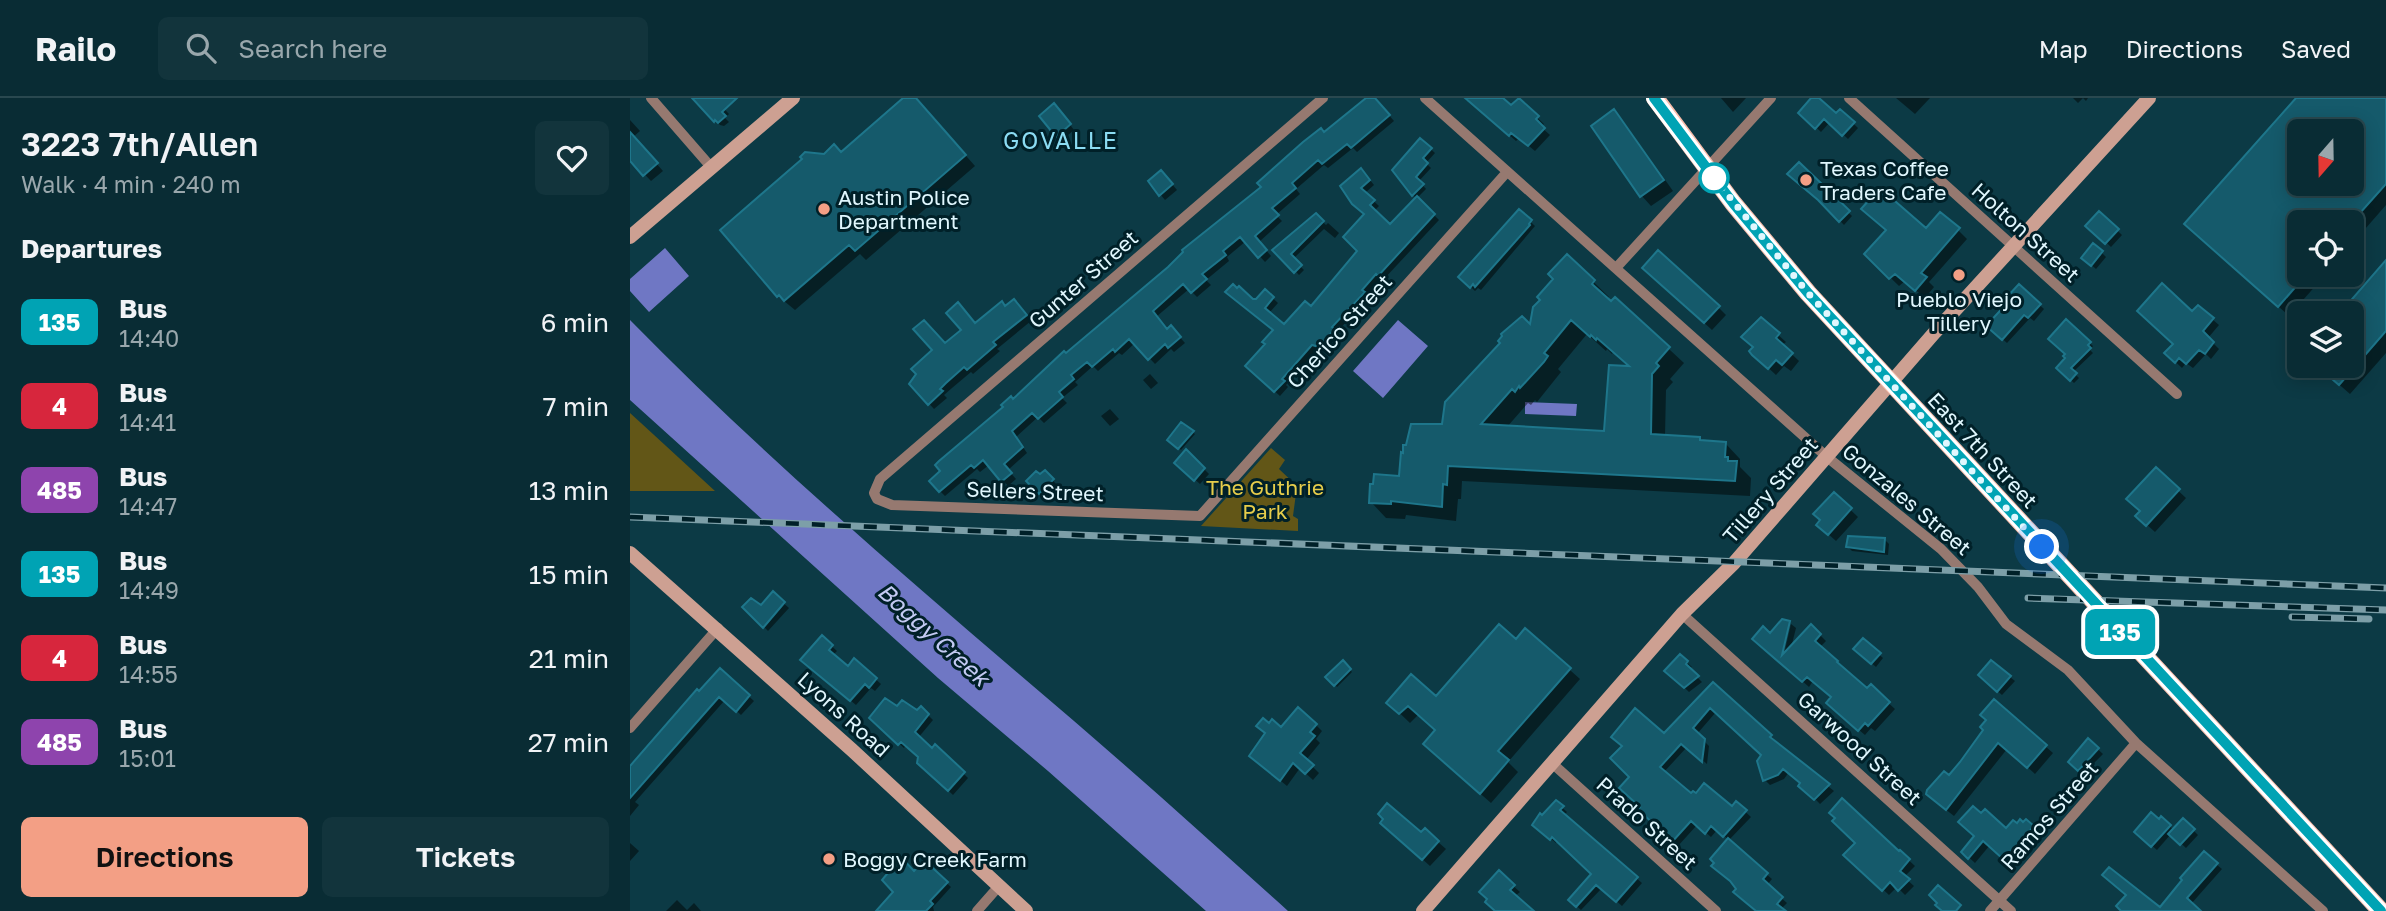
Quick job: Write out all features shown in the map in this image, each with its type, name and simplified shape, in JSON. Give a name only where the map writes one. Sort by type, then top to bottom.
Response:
[{"type":"main road","name":"East 7th Street","points":[[1654,98],[1707,169],[1808,293],[2381,911]]},
{"type":"street","points":[[651,98],[711,167]]},
{"type":"street","points":[[630,237],[793,98]]},
{"type":"street","name":"Gunter Street","points":[[874,493],[880,479],[1323,98]]},
{"type":"street","name":"Gonzales Street","points":[[1425,98],[1826,457],[1941,549],[1979,587],[2006,624],[2068,670],[2136,743],[2323,911]]},
{"type":"street","points":[[1616,268],[1770,98]]},
{"type":"street","name":"Holton Street","points":[[1849,98],[2177,394]]},
{"type":"street","name":"Tillery Street","points":[[1428,909],[1682,614],[1734,563],[1935,332],[2149,98]]},
{"type":"street","name":"Cherico Street","points":[[1200,516],[1507,172]]},
{"type":"street","name":"Sellers Street","points":[[874,493],[877,499],[892,505],[1200,516]]},
{"type":"street","name":"Lyons Road","points":[[630,553],[677,596],[718,628],[1026,911]]},
{"type":"street","name":"Garwood Street","points":[[1682,614],[2011,911]]},
{"type":"street","points":[[630,728],[718,628]]},
{"type":"street","name":"Ramos Street","points":[[1990,911],[2136,743]]},
{"type":"street","name":"Prado Street","points":[[1553,764],[1716,911]]},
{"type":"street","points":[[977,911],[999,886]]},
{"type":"green space","points":[[630,413],[641,423],[715,491],[630,491]]},
{"type":"green space","name":"The Guthrie Park","points":[[1271,448],[1285,460],[1279,469],[1297,486],[1293,516],[1298,519],[1298,531],[1201,526]]},
{"type":"water","points":[[665,248],[689,276],[649,312],[630,291],[630,279]]},
{"type":"water","name":"Boggy Creek","points":[[630,320],[791,475],[1288,911],[1206,911],[938,678],[630,400]]},
{"type":"water","points":[[1398,320],[1428,346],[1383,398],[1353,371]]},
{"type":"water","points":[[1525,402],[1577,404],[1576,416],[1525,414]]},
{"type":"building","points":[[692,98],[737,98],[722,112],[726,116],[718,123]]},
{"type":"building","name":"Austin Police Department","points":[[903,98],[916,98],[966,155],[855,251],[849,245],[784,301],[779,295],[777,297],[720,230],[802,159],[800,157],[805,152],[824,154],[834,144],[841,152]]},
{"type":"building","points":[[1366,98],[1375,98],[1390,115],[1351,148],[1347,144],[1322,164],[1318,160],[1292,183],[1296,188],[1272,208],[1279,215],[1255,236],[1267,250],[1258,258],[1240,237],[1223,251],[1226,255],[1202,274],[1207,279],[1191,293],[1183,284],[1153,311],[1167,329],[1171,325],[1181,337],[1168,348],[1165,344],[1148,360],[1129,339],[1092,367],[1087,362],[1071,375],[1074,379],[1059,392],[1063,397],[1038,419],[1032,413],[1012,431],[1023,447],[1004,464],[1012,473],[1001,482],[983,460],[974,468],[971,465],[939,492],[929,481],[940,471],[935,465],[1003,407],[1001,405],[1011,396],[1013,399],[1064,351],[1066,353],[1168,267],[1182,250],[1261,187],[1257,183],[1303,142],[1321,128],[1324,132]]},
{"type":"building","points":[[1465,98],[1503,98],[1511,105],[1519,98],[1539,116],[1536,119],[1545,128],[1528,146],[1511,133],[1509,136]]},
{"type":"building","points":[[1811,98],[1819,98],[1836,113],[1840,109],[1855,122],[1842,136],[1824,119],[1815,129],[1798,113]]},
{"type":"building","points":[[2296,98],[2386,98],[2386,184],[2363,210],[2287,210],[2287,287],[2296,287],[2278,307],[2184,224]]},
{"type":"building","points":[[1054,103],[1071,124],[1056,137],[1039,116]]},
{"type":"building","points":[[1614,109],[1664,180],[1640,197],[1591,126]]},
{"type":"building","points":[[630,132],[658,163],[643,176],[630,161]]},
{"type":"building","points":[[1420,138],[1432,148],[1423,158],[1428,163],[1416,177],[1424,184],[1412,196],[1392,170]]},
{"type":"building","points":[[1799,162],[1850,211],[1839,222],[1787,174]]},
{"type":"building","points":[[1361,168],[1370,180],[1361,188],[1375,200],[1370,205],[1390,224],[1417,196],[1435,214],[1378,276],[1376,274],[1362,290],[1365,292],[1332,327],[1335,329],[1319,347],[1312,345],[1274,392],[1245,366],[1265,344],[1262,342],[1273,330],[1225,292],[1233,284],[1256,299],[1265,289],[1274,297],[1265,308],[1284,324],[1305,301],[1311,306],[1357,251],[1343,237],[1364,214],[1352,204],[1340,186]]},
{"type":"building","points":[[1161,170],[1173,184],[1159,196],[1148,181]]},
{"type":"building","points":[[1880,188],[1926,228],[1940,212],[1960,228],[1921,273],[1927,277],[1915,291],[1895,274],[1889,279],[1864,254],[1886,230],[1861,209]]},
{"type":"building","points":[[1519,209],[1532,220],[1530,225],[1475,287],[1473,284],[1470,288],[1458,277]]},
{"type":"building","points":[[2099,211],[2119,229],[2105,244],[2085,226]]},
{"type":"building","points":[[1316,213],[1324,221],[1291,254],[1302,265],[1294,273],[1272,250]]},
{"type":"building","points":[[2093,243],[2103,251],[2091,266],[2081,258]]},
{"type":"building","points":[[1658,250],[1720,306],[1704,323],[1642,268]]},
{"type":"building","points":[[1567,254],[1595,280],[1592,284],[1611,301],[1615,297],[1670,347],[1656,363],[1659,366],[1652,374],[1651,434],[1700,437],[1700,440],[1726,442],[1725,457],[1728,457],[1728,461],[1737,461],[1735,481],[1448,466],[1447,485],[1443,484],[1442,507],[1391,501],[1391,504],[1369,503],[1370,484],[1373,484],[1374,474],[1399,476],[1401,452],[1403,453],[1403,445],[1406,445],[1411,424],[1442,424],[1445,402],[1500,343],[1498,341],[1501,334],[1522,316],[1530,324],[1533,307],[1540,300],[1537,297],[1553,279],[1548,274]],"holes":[[[1571,320],[1590,337],[1591,335],[1596,340],[1597,338],[1629,366],[1609,365],[1604,431],[1481,424],[1512,389],[1515,392],[1519,386],[1520,388],[1544,362],[1548,356],[1544,353]]]},
{"type":"building","points":[[2386,260],[2386,331],[2364,356],[2364,301],[2350,301]]},
{"type":"building","points":[[2162,283],[2192,311],[2198,305],[2214,318],[2203,331],[2214,342],[2205,354],[2199,350],[2186,364],[2179,358],[2175,363],[2164,353],[2173,344],[2137,311]]},
{"type":"building","points":[[2019,284],[2041,304],[2028,318],[2024,315],[2002,340],[1986,326],[2009,301],[2006,298]]},
{"type":"building","points":[[1014,299],[1027,315],[993,342],[996,345],[967,370],[964,367],[946,383],[940,389],[943,391],[928,405],[909,384],[916,374],[911,369],[932,350],[913,329],[924,320],[945,343],[961,330],[946,313],[958,302],[975,323],[1002,301],[1005,306]]},
{"type":"building","points":[[1761,317],[1780,333],[1776,338],[1793,353],[1782,365],[1776,360],[1768,369],[1752,355],[1749,351],[1753,347],[1741,337]]},
{"type":"building","points":[[2066,319],[2091,342],[2088,345],[2091,348],[2071,368],[2077,373],[2070,381],[2056,368],[2065,358],[2065,354],[2048,339]]},
{"type":"building","points":[[2331,378],[2345,378],[2339,385]]},
{"type":"building","points":[[1181,422],[1194,431],[1178,449],[1167,440]]},
{"type":"building","points":[[1186,449],[1205,468],[1194,481],[1174,463]]},
{"type":"building","points":[[2156,467],[2180,489],[2146,526],[2135,516],[2140,511],[2126,499]]},
{"type":"building","points":[[1045,470],[1054,479],[1039,494],[1026,481],[1036,471],[1040,474]]},
{"type":"building","points":[[1834,492],[1852,508],[1828,535],[1816,525],[1820,520],[1813,514]]},
{"type":"building","points":[[1848,536],[1885,538],[1884,552],[1846,547]]},
{"type":"building","points":[[773,591],[785,602],[763,628],[742,607],[751,598],[761,605]]},
{"type":"building","points":[[1782,619],[1790,621],[1782,655],[1811,624],[1821,634],[1815,641],[1867,688],[1871,684],[1890,702],[1868,726],[1865,723],[1858,731],[1826,703],[1831,697],[1807,677],[1802,682],[1752,639],[1763,626],[1770,633]]},
{"type":"building","points":[[1499,624],[1516,639],[1525,628],[1571,668],[1498,751],[1509,760],[1480,794],[1423,744],[1435,730],[1408,706],[1399,714],[1386,703],[1411,674],[1436,696]]},
{"type":"building","points":[[822,635],[833,645],[829,650],[848,666],[854,658],[877,678],[869,688],[865,684],[850,701],[800,660]]},
{"type":"building","points":[[1863,638],[1881,653],[1871,664],[1853,649]]},
{"type":"building","points":[[1680,654],[1699,676],[1684,688],[1664,671]]},
{"type":"building","points":[[1343,660],[1351,669],[1334,686],[1325,677]]},
{"type":"building","points":[[1991,660],[2011,676],[1997,692],[1978,675]]},
{"type":"building","points":[[720,668],[750,695],[736,712],[719,697],[630,798],[630,766],[697,689],[699,691]]},
{"type":"building","points":[[1713,682],[1772,735],[1770,737],[1830,784],[1814,800],[1798,786],[1800,783],[1783,769],[1778,775],[1763,781],[1757,761],[1761,755],[1710,708],[1693,728],[1705,739],[1702,762],[1681,744],[1660,767],[1691,793],[1696,793],[1704,783],[1732,806],[1736,801],[1747,810],[1723,837],[1711,826],[1705,834],[1691,821],[1672,842],[1619,788],[1629,777],[1610,758],[1622,746],[1611,737],[1635,708],[1664,733]]},
{"type":"building","points":[[885,698],[897,706],[902,700],[917,710],[921,706],[929,714],[915,732],[932,748],[935,744],[965,772],[948,791],[917,763],[918,757],[901,742],[898,745],[869,718]]},
{"type":"building","points":[[1994,699],[2047,745],[2027,768],[1998,743],[1946,810],[1926,794],[1927,790],[1944,771],[1949,775],[1960,762],[1983,730],[1980,727],[1986,720],[1980,715]]},
{"type":"building","points":[[1298,707],[1317,724],[1310,732],[1315,736],[1300,753],[1314,765],[1305,774],[1293,763],[1280,781],[1249,756],[1265,733],[1256,726],[1263,718],[1269,723],[1272,719],[1281,727]]},
{"type":"building","points":[[2088,738],[2099,748],[2078,771],[2068,762]]},
{"type":"building","points":[[1842,798],[1910,859],[1900,871],[1910,879],[1898,891],[1890,882],[1882,891],[1843,855],[1855,843],[1832,821],[1835,818],[1829,813]]},
{"type":"building","points":[[1556,800],[1564,806],[1560,810],[1638,877],[1616,902],[1596,885],[1576,907],[1568,900],[1591,874],[1552,837],[1550,840],[1532,825],[1540,813],[1542,815]]},
{"type":"building","points":[[1387,803],[1421,832],[1425,828],[1439,841],[1422,860],[1380,823],[1383,819],[1378,814]]},
{"type":"building","points":[[1973,806],[1981,813],[1985,809],[2006,828],[2013,820],[2017,823],[2020,819],[2023,822],[2026,819],[2034,826],[2022,840],[2024,842],[2004,860],[1983,841],[1968,859],[1961,852],[1974,836],[1958,822]]},
{"type":"building","points":[[2151,812],[2171,825],[2151,847],[2134,832]]},
{"type":"building","points":[[2183,818],[2195,829],[2180,845],[2168,834]]},
{"type":"building","points":[[1728,838],[1768,873],[1763,879],[1783,897],[1777,904],[1786,911],[1756,911],[1733,892],[1736,889],[1730,881],[1711,866],[1714,863],[1710,859]]},
{"type":"building","points":[[2204,851],[2218,863],[2187,898],[2201,911],[2121,911],[2116,906],[2126,895],[2102,875],[2109,867],[2160,907],[2182,880],[2180,878]]},
{"type":"building","points":[[901,857],[914,871],[924,860],[948,882],[930,901],[933,904],[926,911],[876,911],[893,892],[882,880]]},
{"type":"building","points":[[1499,870],[1515,885],[1510,890],[1534,911],[1495,911],[1485,902],[1487,899],[1479,892]]},
{"type":"building","points":[[1938,885],[1961,905],[1956,911],[1942,911],[1935,905],[1937,903],[1929,895]]},
{"type":"railway","points":[[630,517],[2386,588]]},
{"type":"railway","points":[[2028,598],[2386,610]]},
{"type":"railway","points":[[2292,617],[2369,619]]},
{"type":"bus line","name":"135","points":[[1654,98],[1733,203],[1808,293],[2381,911]]},
{"type":"place","name":"Texas Coffee Traders Cafe","points":[[1806,180]]},
{"type":"place","name":"Austin Police Department","points":[[824,209]]},
{"type":"place","name":"Pueblo Viejo Tillery","points":[[1959,275]]},
{"type":"place","name":"Boggy Creek Farm","points":[[829,859]]},
{"type":"district","name":"GOVALLE","points":[[1061,140]]},
{"type":"route","points":[[1714,178],[1808,293],[2042,547]]}]
